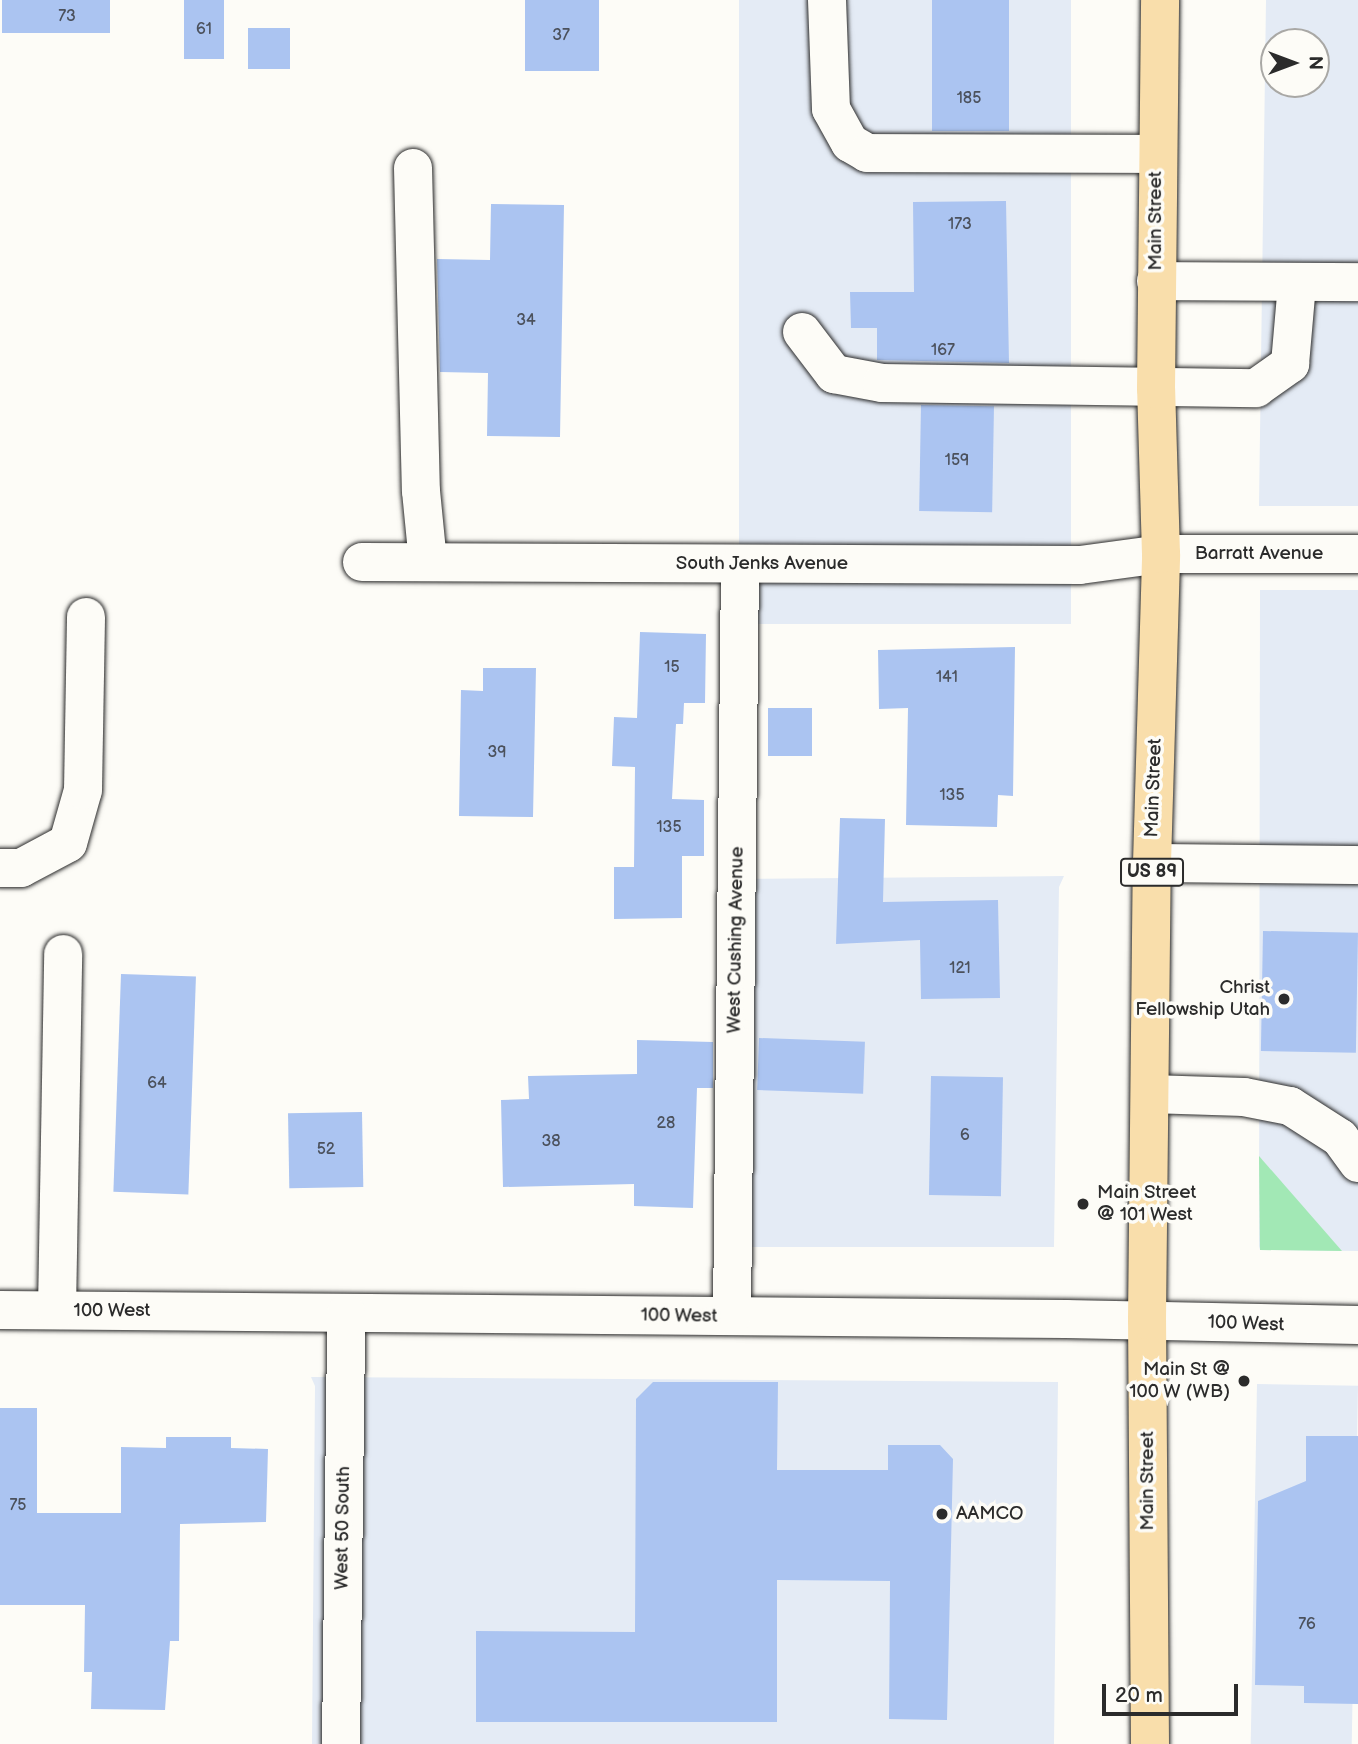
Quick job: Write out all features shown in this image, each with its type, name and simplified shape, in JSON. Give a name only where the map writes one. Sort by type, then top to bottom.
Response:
[{"type":"main road","name":"Main Street","points":[[1150,1744],[1147,1320],[1152,863],[1161,554],[1156,388],[1156,155],[1160,0]]},
{"type":"street","points":[[827,0],[831,109],[850,144],[867,153],[1156,155]]},
{"type":"street","points":[[413,168],[421,491],[428,562]]},
{"type":"street","points":[[1156,281],[1297,284],[1358,282]]},
{"type":"street","points":[[802,332],[834,374],[882,383],[1256,388],[1267,383],[1290,364],[1297,284]]},
{"type":"street","name":"South Jenks Avenue","points":[[362,562],[1080,565],[1161,554]]},
{"type":"street","name":"Barratt Avenue","points":[[1161,554],[1358,554]]},
{"type":"street","name":"West Cushing Avenue","points":[[732,1316],[740,564]]},
{"type":"street","points":[[0,868],[21,868],[68,844],[83,790],[86,617]]},
{"type":"street","points":[[1152,863],[1358,865]]},
{"type":"street","points":[[57,1310],[63,954]]},
{"type":"street","points":[[1150,1094],[1244,1097],[1290,1107],[1340,1138],[1358,1163]]},
{"type":"street","name":"100 West","points":[[0,1310],[1147,1320],[1358,1325]]},
{"type":"street","name":"West 50 South","points":[[341,1744],[346,1313]]},
{"type":"shaded area","points":[[739,0],[1071,0],[1071,624],[739,624]]},
{"type":"shaded area","points":[[1266,0],[1358,0],[1358,506],[1259,506],[1265,98],[1330,98],[1330,28],[1266,28]]},
{"type":"shaded area","points":[[1260,590],[1358,590],[1358,1251],[1260,1250],[1259,1246]]},
{"type":"shaded area","points":[[1064,876],[1059,887],[1054,1247],[728,1247],[732,879]]},
{"type":"shaded area","points":[[311,1377],[1058,1382],[1054,1744],[312,1744],[315,1386]]},
{"type":"shaded area","points":[[1257,1384],[1358,1386],[1352,1744],[1251,1744]]},
{"type":"green space","points":[[1259,1156],[1342,1251],[1260,1250]]},
{"type":"building","points":[[2,0],[110,0],[110,33],[2,33]]},
{"type":"building","points":[[184,0],[224,0],[224,59],[184,59]]},
{"type":"building","points":[[525,0],[599,0],[599,71],[525,71]]},
{"type":"building","points":[[932,0],[1009,0],[1009,131],[932,131]]},
{"type":"building","points":[[248,28],[290,28],[290,69],[248,69]]},
{"type":"building","points":[[1006,201],[1009,363],[877,360],[877,328],[851,328],[850,292],[914,292],[913,202]]},
{"type":"building","points":[[491,204],[564,205],[560,437],[487,436],[488,373],[440,372],[437,259],[490,260]]},
{"type":"building","points":[[921,405],[994,406],[992,512],[919,511]]},
{"type":"building","points":[[640,632],[706,634],[705,703],[684,703],[683,724],[676,724],[672,799],[704,800],[704,856],[682,856],[682,918],[614,919],[614,867],[634,867],[635,767],[612,766],[614,717],[637,718]]},
{"type":"building","points":[[1015,647],[1013,796],[998,795],[997,827],[906,825],[908,708],[879,709],[878,650]]},
{"type":"building","points":[[483,668],[536,668],[533,817],[459,816],[461,690],[483,691]]},
{"type":"building","points":[[768,708],[812,708],[812,756],[768,756]]},
{"type":"building","points":[[840,818],[885,819],[883,902],[998,900],[1000,998],[921,999],[920,940],[836,944]]},
{"type":"building","points":[[1263,931],[1358,933],[1356,1053],[1261,1051]]},
{"type":"building","points":[[121,974],[196,977],[188,1194],[113,1192]]},
{"type":"building","points":[[759,1038],[865,1042],[863,1094],[757,1090]]},
{"type":"building","points":[[637,1040],[713,1042],[713,1088],[697,1088],[693,1208],[634,1206],[634,1184],[503,1187],[501,1100],[529,1099],[528,1076],[637,1074]]},
{"type":"building","points":[[931,1076],[1003,1077],[1001,1196],[929,1195]]},
{"type":"building","points":[[362,1112],[363,1187],[289,1188],[288,1113]]},
{"type":"building","points":[[653,1382],[778,1382],[777,1470],[888,1470],[888,1445],[940,1445],[953,1459],[947,1720],[889,1719],[890,1581],[777,1580],[777,1722],[476,1722],[476,1631],[635,1632],[636,1399]]},
{"type":"building","points":[[0,1408],[37,1408],[37,1513],[121,1513],[121,1447],[166,1448],[166,1437],[231,1437],[231,1448],[268,1449],[266,1522],[180,1524],[179,1641],[170,1641],[165,1710],[91,1709],[92,1672],[84,1672],[85,1605],[0,1605]]},
{"type":"building","points":[[1306,1436],[1358,1436],[1358,1704],[1304,1703],[1304,1686],[1255,1685],[1258,1501],[1306,1481]]},
{"type":"place","name":"Christ Fellowship Utah","points":[[1284,999]]},
{"type":"place","name":"Main Street @ 101 West","points":[[1083,1204]]},
{"type":"place","name":"Main St @ 100 W (WB)","points":[[1244,1381]]},
{"type":"place","name":"AAMCO","points":[[942,1514]]}]
